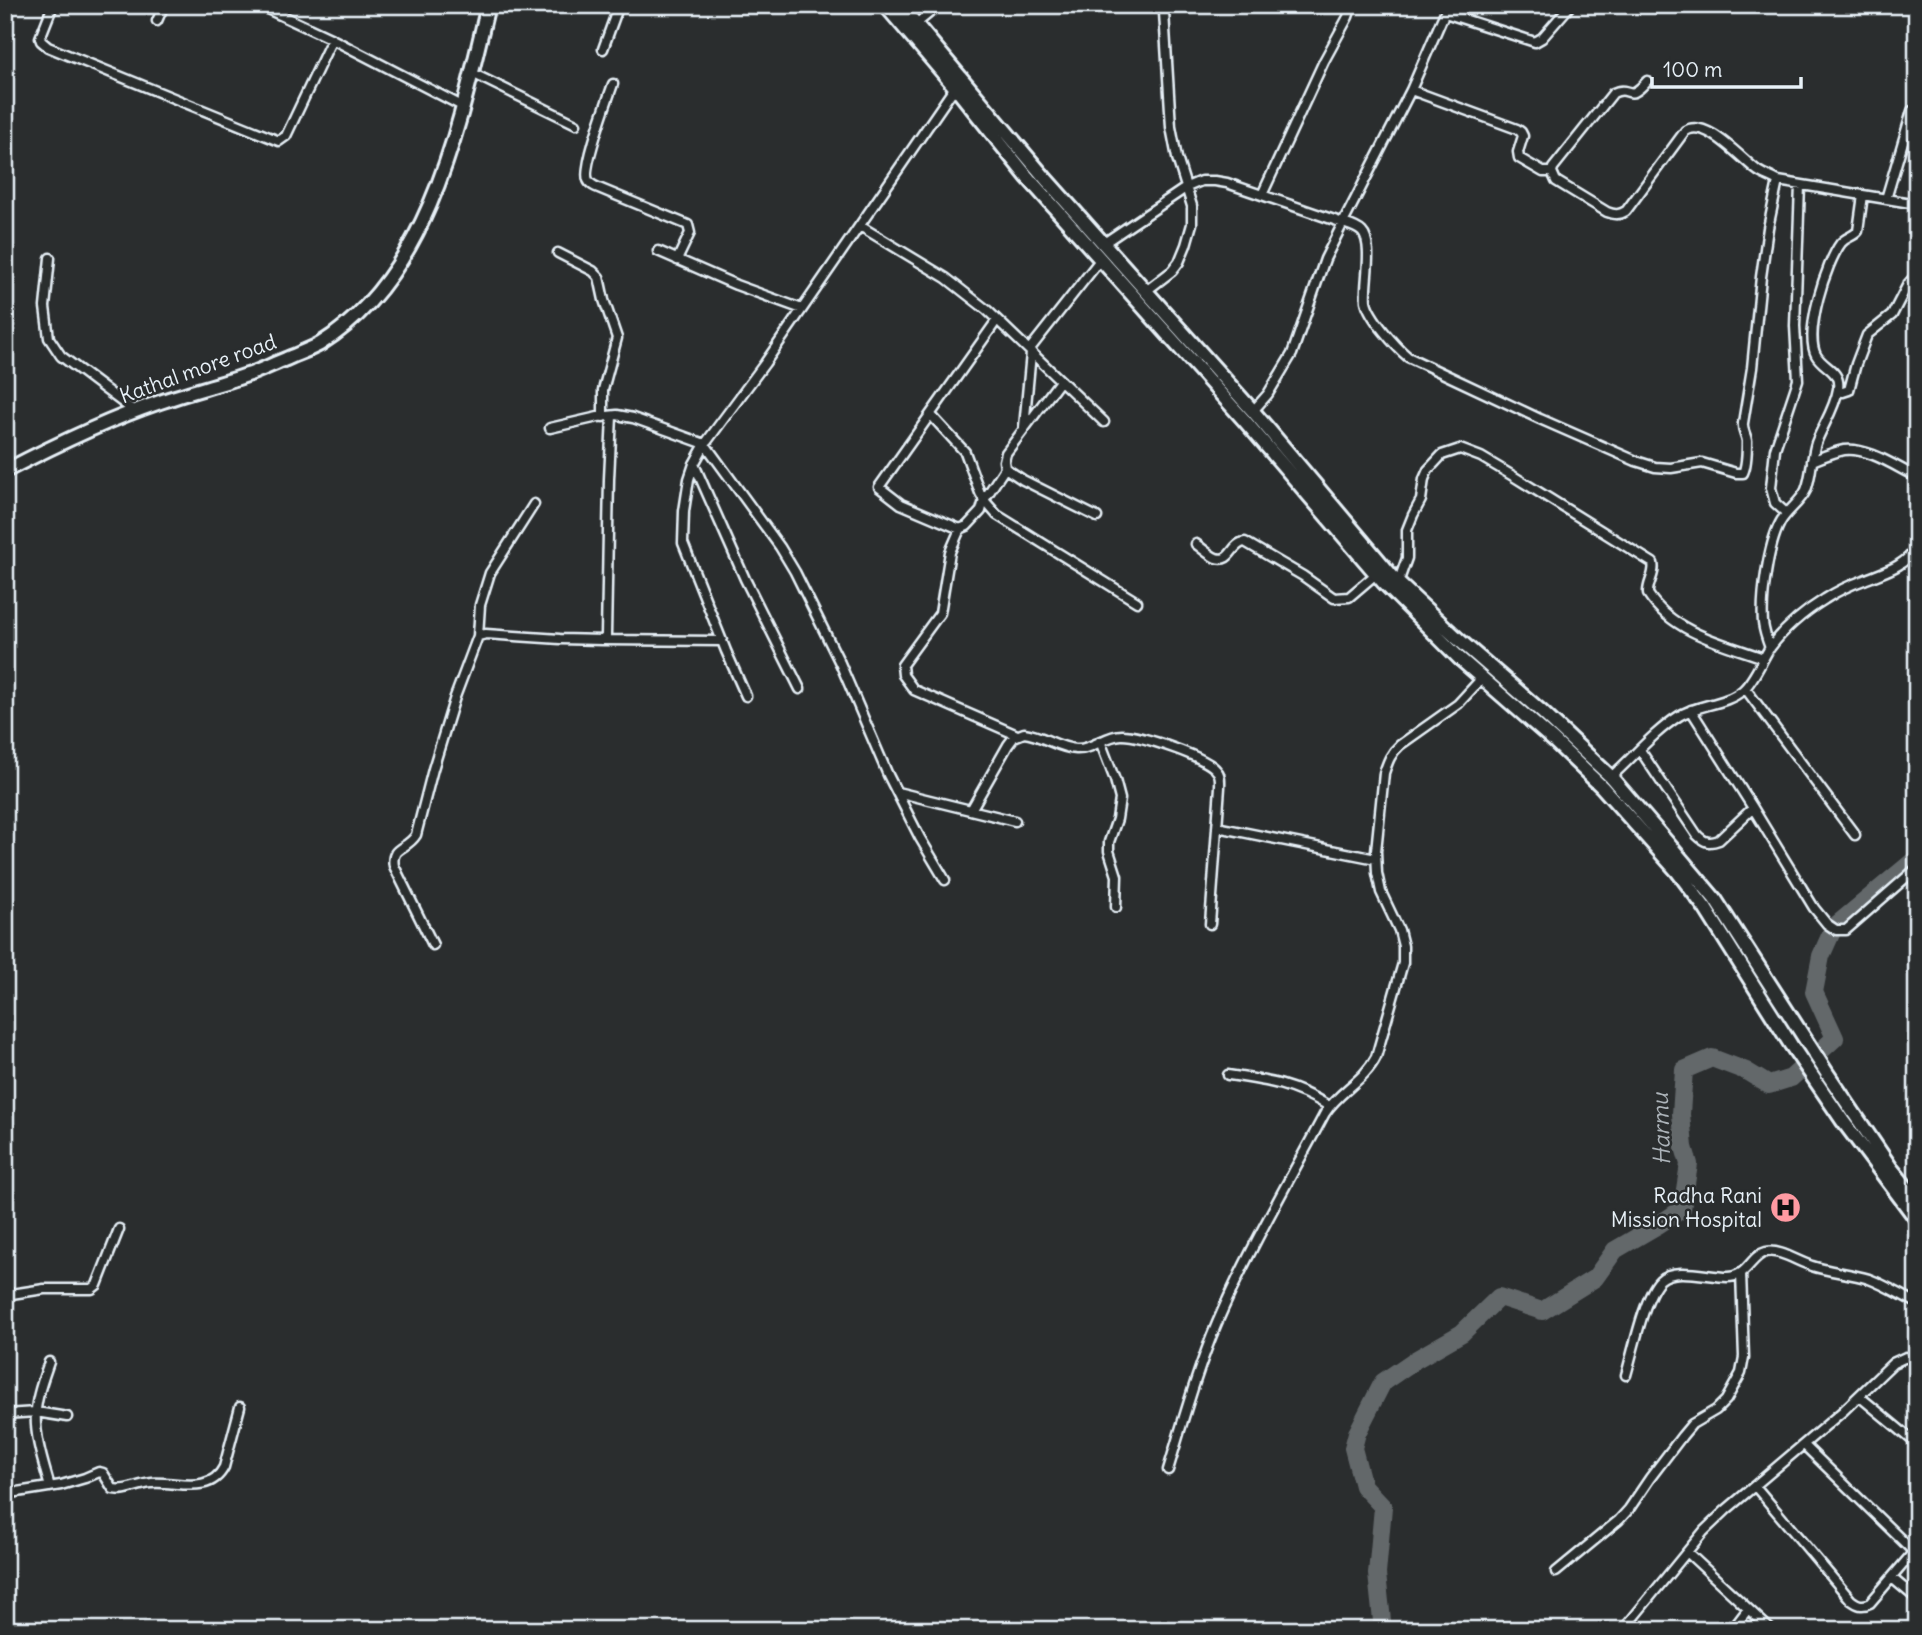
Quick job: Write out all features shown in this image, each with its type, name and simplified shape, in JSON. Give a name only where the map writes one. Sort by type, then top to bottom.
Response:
[{"type":"street","points":[[53,5],[40,37],[48,47],[279,141],[286,136],[332,39]]},
{"type":"street","points":[[157,21],[164,5]]},
{"type":"street","points":[[259,5],[462,106]]},
{"type":"street","name":"Kathal more road","points":[[5,471],[55,445],[134,411],[249,375],[284,360],[318,344],[361,312],[398,266],[424,217],[444,166],[472,73],[488,5]]},
{"type":"street","points":[[603,49],[619,5]]},
{"type":"street","points":[[885,5],[1028,178],[1244,420],[1394,594],[1459,658],[1602,787],[1677,872],[1705,908],[1791,1045],[1821,1075],[1917,1200]]},
{"type":"street","points":[[900,5],[1029,160],[1252,411],[1398,583],[1611,777],[1715,899],[1805,1040],[1842,1119],[1917,1220]]},
{"type":"street","points":[[916,24],[939,5]]},
{"type":"street","points":[[1146,291],[1172,271],[1179,262],[1192,224],[1192,206],[1177,158],[1171,127],[1164,12],[1161,5]]},
{"type":"street","points":[[1262,195],[1352,5]]},
{"type":"street","points":[[1252,411],[1268,394],[1292,354],[1325,259],[1411,90],[1446,9],[1535,42],[1542,38],[1569,7]]},
{"type":"street","points":[[472,73],[576,124]]},
{"type":"street","points":[[1647,81],[1636,93],[1622,90],[1613,93],[1556,163],[1552,172],[1556,181],[1607,212],[1614,215],[1626,211],[1685,131],[1696,127],[1722,141],[1760,172],[1778,181],[1917,204]]},
{"type":"street","points":[[613,84],[586,170],[586,178],[601,189],[688,225],[690,233],[677,260]]},
{"type":"street","points":[[746,696],[683,543],[687,488],[694,464],[705,444],[765,363],[955,88]]},
{"type":"street","points":[[1411,90],[1521,131],[1523,136],[1519,158],[1543,172],[1552,172]]},
{"type":"street","points":[[1886,199],[1912,111]]},
{"type":"street","points":[[1104,243],[1200,181],[1215,181],[1343,223],[1356,228],[1367,239],[1366,290],[1369,311],[1398,349],[1408,357],[1636,461],[1654,467],[1671,468],[1702,463],[1739,474],[1745,471],[1746,467],[1747,440],[1742,423],[1752,368],[1768,228],[1778,181]]},
{"type":"street","points":[[1786,513],[1775,503],[1770,488],[1775,449],[1798,380],[1795,326],[1800,185]]},
{"type":"street","points":[[1770,649],[1764,626],[1763,607],[1775,534],[1786,513],[1806,490],[1816,444],[1838,390],[1837,375],[1816,355],[1816,310],[1829,266],[1844,240],[1858,231],[1863,195]]},
{"type":"street","points":[[860,226],[946,278],[997,320],[1104,422]]},
{"type":"street","points":[[658,251],[736,285],[802,309]]},
{"type":"street","points":[[558,253],[593,271],[599,277],[617,342],[603,390],[607,416],[609,479],[607,632],[603,640]]},
{"type":"street","points":[[50,258],[45,307],[49,338],[61,356],[134,411]]},
{"type":"street","points":[[1024,429],[1030,352],[1100,260]]},
{"type":"street","points":[[1838,390],[1849,390],[1867,335],[1892,315],[1908,284],[1917,274]]},
{"type":"street","points":[[960,529],[901,504],[879,487],[997,320]]},
{"type":"street","points":[[1060,381],[1006,453],[1005,468],[984,500],[981,511],[967,526],[960,529],[950,552],[940,613],[902,665],[902,675],[914,690],[1017,735],[1028,733],[1079,749],[1088,748],[1111,736],[1150,739],[1211,766],[1220,777],[1210,924]]},
{"type":"street","points":[[931,415],[965,452],[976,486],[998,515],[1137,601]]},
{"type":"street","points":[[550,428],[607,416],[633,418],[705,444],[780,547],[795,572],[840,663],[897,792],[945,880]]},
{"type":"street","points":[[1398,583],[1407,558],[1407,530],[1421,500],[1428,470],[1442,455],[1460,449],[1481,457],[1653,563],[1655,567],[1648,584],[1648,594],[1671,618],[1711,640],[1764,658]]},
{"type":"street","points":[[1812,461],[1847,450],[1860,451],[1917,477]]},
{"type":"street","points":[[694,464],[745,579],[800,689]]},
{"type":"street","points":[[1005,468],[1023,480],[1097,517]]},
{"type":"street","points":[[433,945],[394,866],[393,857],[416,835],[433,769],[478,636],[481,605],[490,573],[534,503]]},
{"type":"street","points":[[1196,544],[1213,556],[1223,559],[1236,544],[1245,542],[1303,576],[1334,598],[1349,597],[1376,574]]},
{"type":"street","points":[[1611,777],[1665,726],[1681,715],[1735,695],[1745,688],[1784,631],[1825,599],[1901,565],[1917,547]]},
{"type":"street","points":[[478,636],[486,634],[560,639],[722,641]]},
{"type":"street","points":[[1168,1470],[1216,1325],[1253,1248],[1329,1106],[1370,1069],[1376,1057],[1403,963],[1399,930],[1381,892],[1376,859],[1384,773],[1392,752],[1409,737],[1458,704],[1482,677]]},
{"type":"street","points":[[1745,688],[1855,835]]},
{"type":"street","points":[[1691,710],[1814,908],[1827,924],[1836,930],[1846,930],[1917,868]]},
{"type":"street","points":[[971,810],[1008,745],[1017,735]]},
{"type":"street","points":[[1100,741],[1115,780],[1119,799],[1117,818],[1109,842],[1117,876],[1116,907]]},
{"type":"street","points":[[1640,750],[1697,835],[1706,842],[1719,840],[1754,808]]},
{"type":"street","points":[[897,792],[1015,821]]},
{"type":"street","points":[[1217,827],[1376,859]]},
{"type":"street","points":[[1228,1075],[1297,1088],[1329,1106]]},
{"type":"street","points":[[5,1295],[44,1289],[92,1289],[97,1285],[119,1229]]},
{"type":"street","points":[[1626,1375],[1654,1288],[1661,1279],[1669,1275],[1679,1273],[1732,1277],[1741,1273],[1758,1256],[1775,1252],[1814,1267],[1871,1280],[1917,1303]]},
{"type":"street","points":[[1556,1572],[1619,1520],[1692,1424],[1716,1410],[1726,1400],[1741,1373],[1744,1357],[1741,1273]]},
{"type":"street","points":[[1623,1630],[1712,1524],[1900,1359],[1906,1357],[1917,1360]]},
{"type":"street","points":[[49,1362],[39,1392],[36,1412],[37,1436],[50,1487]]},
{"type":"street","points":[[1859,1396],[1917,1444]]},
{"type":"street","points":[[5,1494],[50,1487],[99,1472],[103,1473],[111,1488],[118,1491],[148,1483],[193,1485],[213,1481],[224,1467],[240,1407]]},
{"type":"street","points":[[5,1415],[36,1412],[67,1417]]},
{"type":"street","points":[[1755,1486],[1852,1600],[1858,1605],[1870,1603],[1915,1550],[1804,1445]]},
{"type":"street","points":[[1687,1552],[1771,1630]]},
{"type":"street","points":[[1892,1578],[1917,1599]]},
{"type":"street","points":[[1732,1630],[1748,1609]]},
{"type":"street","points":[[1598,1630],[1608,1630]]},
{"type":"waterway","name":"Harmu","points":[[1383,1630],[1377,1574],[1383,1507],[1363,1486],[1353,1448],[1357,1433],[1383,1382],[1462,1333],[1499,1297],[1542,1311],[1595,1278],[1615,1250],[1682,1209],[1689,1164],[1684,1147],[1681,1114],[1684,1070],[1712,1058],[1746,1071],[1769,1085],[1791,1078],[1835,1038],[1814,992],[1821,956],[1834,927],[1917,858]]},
{"type":"place","name":"Radha Rani Mission Hospital","points":[[1785,1208]]}]
